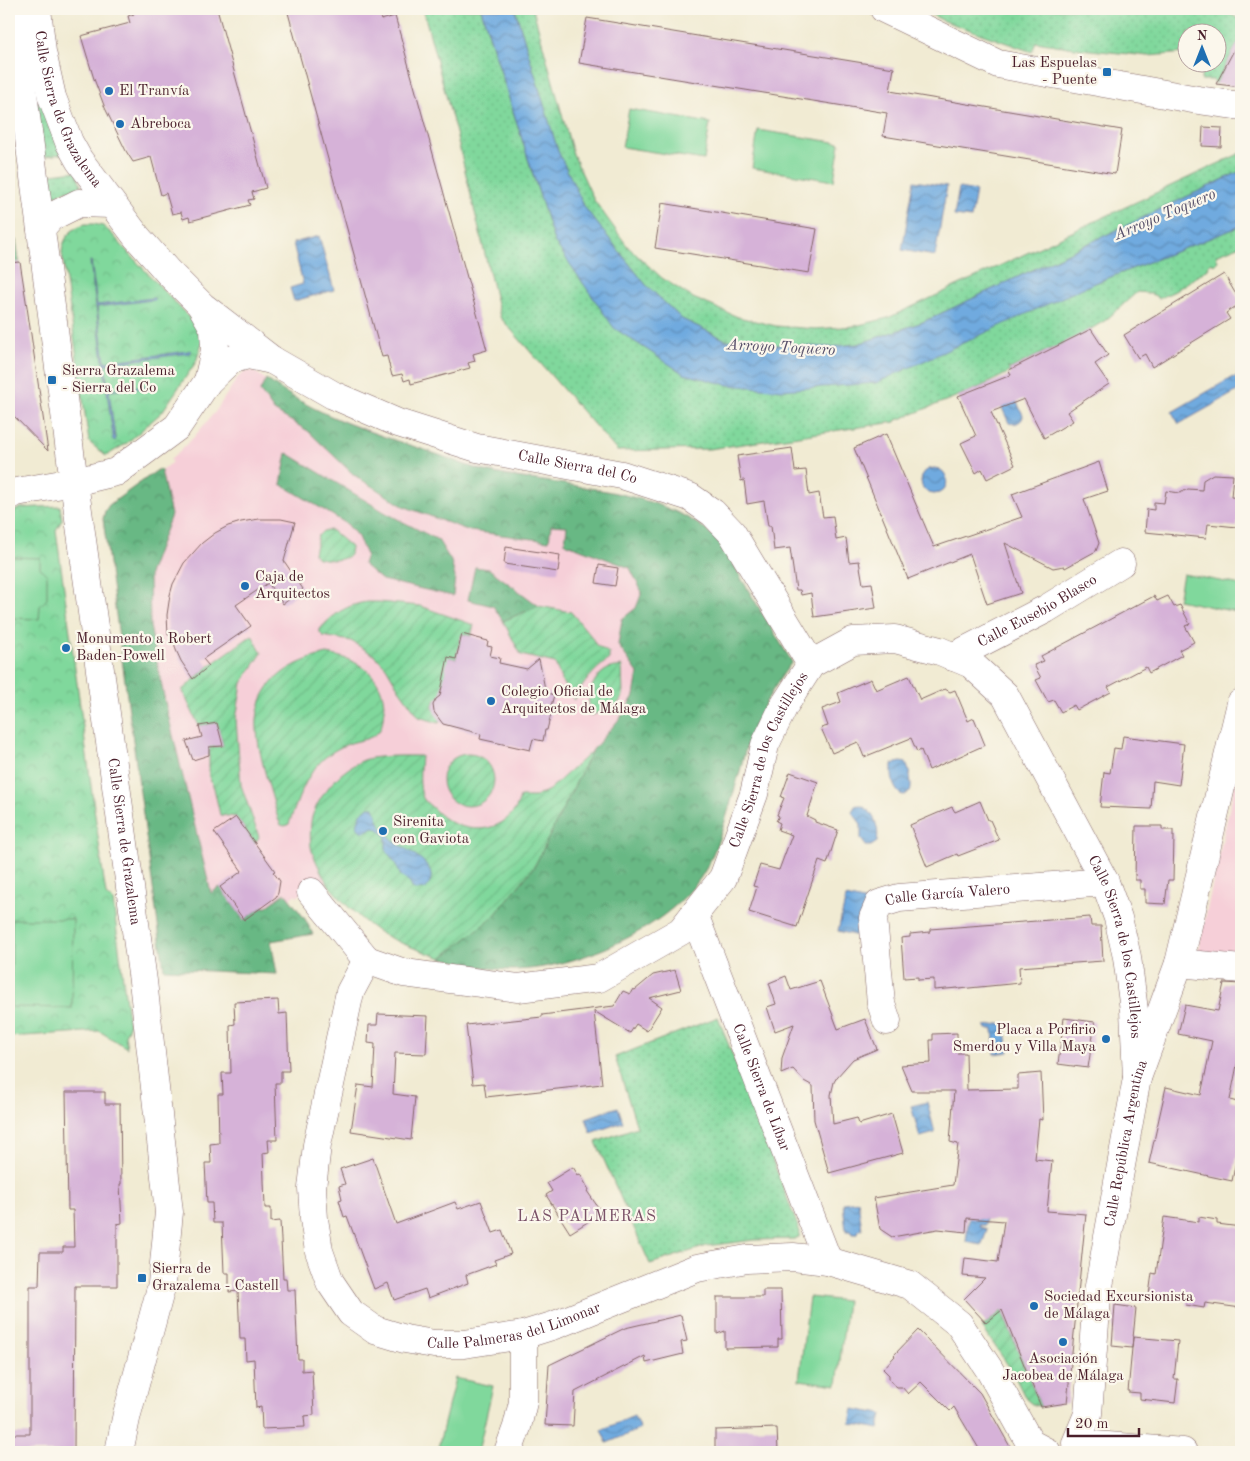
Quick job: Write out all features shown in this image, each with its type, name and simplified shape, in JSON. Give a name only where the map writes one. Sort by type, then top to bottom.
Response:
[{"type":"street","name":"Calle Sierra de Grazalema","points":[[12,9],[74,482],[142,972],[169,1212],[162,1284],[127,1414],[120,1447],[121,1452]]},
{"type":"street","name":"Calle Sierra de Grazalema","points":[[37,9],[44,61],[52,97],[65,133],[78,160],[143,244],[202,306]]},
{"type":"street","points":[[884,9],[998,64],[1179,97],[1241,106]]},
{"type":"street","name":"Calle Sierra de Grazalema","points":[[41,228],[51,217],[78,203],[111,204]]},
{"type":"street","name":"Calle Sierra del Co","points":[[202,306],[272,360],[333,395],[398,423],[477,448],[622,475],[690,497],[713,513],[732,534],[811,664]]},
{"type":"street","name":"Calle Sierra del Co","points":[[202,306],[214,328],[216,350],[208,381]]},
{"type":"street","name":"Calle Sierra del Co","points":[[9,496],[16,492],[74,482],[116,472],[177,427],[208,381],[230,360],[248,355],[272,360]]},
{"type":"street","name":"Calle Eusebio Blasco","points":[[953,657],[1046,609],[1121,563]]},
{"type":"street","name":"Calle Sierra de los Castillejos","points":[[367,960],[404,973],[518,988],[600,978],[681,931],[723,878],[754,794],[765,745],[784,706],[811,664],[853,641],[894,639],[940,651],[971,664],[1005,694],[1105,882],[1118,918],[1127,957],[1134,1010],[1137,1078]]},
{"type":"street","name":"Calle República Argentina","points":[[1078,1448],[1088,1414],[1097,1297],[1137,1078],[1179,963],[1241,703]]},
{"type":"street","name":"Calle García Valero","points":[[887,1021],[881,1003],[873,918],[879,904],[899,898],[1105,882]]},
{"type":"street","points":[[311,892],[367,960]]},
{"type":"street","name":"Calle Sierra de Líbar","points":[[694,914],[828,1261]]},
{"type":"street","name":"Calle Palmeras del Limonar","points":[[367,960],[350,992],[316,1153],[312,1188],[314,1220],[319,1251],[330,1282],[350,1313],[375,1330],[405,1339],[434,1344],[464,1344],[523,1335],[555,1325],[696,1268],[747,1259],[793,1257],[828,1261],[910,1285],[959,1324],[989,1369],[1030,1443],[1047,1452]]},
{"type":"street","points":[[1179,963],[1241,969]]},
{"type":"street","points":[[508,1452],[523,1402],[523,1335]]},
{"type":"street","points":[[1047,1452],[1053,1441],[1065,1437],[1071,1439],[1078,1448],[1095,1445],[1183,1452]]},
{"type":"shaded area","points":[[252,371],[304,405],[400,442],[488,471],[620,493],[658,504],[695,521],[720,543],[792,662],[775,684],[749,740],[717,845],[709,863],[697,883],[680,901],[661,916],[633,935],[579,959],[548,966],[512,970],[478,966],[442,958],[413,948],[380,933],[338,896],[327,883],[316,880],[297,897],[295,894],[290,899],[305,919],[313,934],[271,941],[277,974],[164,969],[103,519],[109,505],[159,469],[161,471],[172,462],[170,460],[193,438],[215,412],[238,377],[245,372]]},
{"type":"shaded area","points":[[1241,756],[1241,960],[1202,956],[1198,950]]},
{"type":"green space","points":[[28,9],[67,153],[41,157]]},
{"type":"green space","points":[[423,9],[481,9],[554,241],[728,385],[1085,287],[1241,226],[1241,245],[1216,255],[1218,261],[1214,265],[1212,262],[1208,265],[1209,268],[1175,291],[1158,299],[1156,296],[1148,293],[1137,292],[1106,320],[1064,345],[1063,343],[1010,369],[1008,368],[1010,372],[978,388],[895,422],[709,449],[617,451],[500,317],[456,133]]},
{"type":"green space","points":[[515,9],[533,9],[573,154],[594,200],[628,247],[662,278],[693,298],[738,317],[776,326],[816,329],[855,326],[888,318],[1241,153],[1241,171],[923,322],[858,344],[830,347],[726,340],[682,319],[646,285],[585,208],[558,152]]},
{"type":"green space","points":[[921,9],[1236,9],[1230,14],[1241,20],[1241,37],[1228,61],[1228,22],[1178,22],[1178,54],[1148,56],[1036,42],[1032,52],[942,20]]},
{"type":"green space","points":[[1202,72],[1222,72],[1216,84],[1213,80],[1201,80]]},
{"type":"green space","points":[[629,109],[710,123],[704,160],[622,147]]},
{"type":"green space","points":[[758,130],[840,143],[834,181],[752,168]]},
{"type":"green space","points":[[76,171],[81,185],[76,189],[58,194],[55,197],[48,196],[44,175]]},
{"type":"green space","points":[[85,224],[103,226],[112,234],[197,326],[203,339],[196,362],[162,412],[127,443],[106,456],[89,442],[62,253],[64,243],[69,234]]},
{"type":"green space","points":[[16,240],[20,265],[9,266],[9,241]]},
{"type":"green space","points":[[266,379],[284,392],[344,422],[473,468],[612,492],[673,510],[699,524],[726,551],[792,662],[773,689],[754,727],[745,750],[723,828],[710,861],[696,884],[677,904],[653,923],[626,939],[597,952],[539,968],[495,969],[442,958],[494,916],[534,867],[591,752],[621,717],[634,696],[638,673],[618,645],[622,619],[636,608],[642,592],[630,568],[565,543],[567,526],[551,525],[549,541],[470,531],[403,506],[354,475],[308,431],[274,411],[260,391]]},
{"type":"green space","points":[[287,453],[386,513],[438,540],[451,561],[455,577],[453,596],[382,580],[363,564],[366,555],[358,537],[347,524],[281,484]]},
{"type":"green space","points":[[159,469],[171,515],[149,574],[150,626],[165,702],[211,893],[220,887],[244,920],[264,906],[265,908],[285,893],[305,919],[313,934],[271,941],[277,974],[164,969],[103,519],[109,505]]},
{"type":"green space","points":[[60,506],[62,520],[56,530],[106,895],[113,901],[129,1026],[125,1035],[127,1048],[99,1031],[9,1037],[9,514],[20,508]]},
{"type":"green space","points":[[331,530],[351,547],[350,555],[339,560],[331,560],[318,558],[314,553],[318,536],[323,531]]},
{"type":"green space","points":[[9,557],[40,558],[40,568],[47,575],[47,599],[40,606],[39,619],[9,618]]},
{"type":"green space","points":[[475,567],[489,569],[539,606],[503,621],[493,606],[468,600]]},
{"type":"green space","points":[[1183,574],[1241,585],[1241,613],[1178,600]]},
{"type":"green space","points":[[366,602],[420,606],[474,625],[471,636],[462,634],[456,659],[449,657],[446,694],[437,698],[433,704],[441,718],[439,723],[419,717],[386,667],[374,655],[351,641],[323,636],[320,633],[320,629],[335,615],[353,605]]},
{"type":"green space","points":[[539,606],[571,612],[596,645],[609,653],[609,659],[589,678],[574,700],[562,682],[555,663],[521,655],[503,621]]},
{"type":"green space","points":[[252,635],[262,653],[242,683],[236,719],[241,785],[259,837],[255,843],[236,817],[220,815],[214,788],[209,777],[209,747],[223,746],[217,723],[199,726],[182,690],[209,666]]},
{"type":"green space","points":[[327,654],[338,656],[359,665],[375,678],[383,698],[382,724],[379,731],[373,736],[335,750],[316,767],[303,787],[289,824],[281,825],[258,743],[257,719],[259,705],[264,693],[280,674],[302,662]]},
{"type":"green space","points":[[622,666],[623,696],[617,705],[590,716],[589,702],[594,682],[598,676],[610,668]]},
{"type":"green space","points":[[591,752],[534,867],[494,916],[442,958],[397,941],[369,925],[334,891],[318,866],[311,844],[312,817],[320,799],[332,783],[347,769],[364,760],[369,758],[421,756],[420,783],[421,794],[424,799],[442,817],[452,823],[474,829],[486,828],[506,820],[515,809],[520,797],[535,797],[549,790]]},
{"type":"green space","points":[[463,754],[473,754],[487,761],[494,775],[494,785],[487,799],[473,806],[463,806],[453,802],[446,795],[442,785],[442,775],[446,765],[453,758]]},
{"type":"green space","points":[[12,919],[73,919],[72,1008],[11,1007]]},
{"type":"green space","points":[[718,1017],[800,1232],[799,1237],[794,1239],[754,1240],[707,1246],[650,1264],[596,1142],[637,1127],[615,1057]]},
{"type":"green space","points":[[809,1297],[847,1301],[837,1385],[799,1380]]},
{"type":"green space","points":[[1002,1311],[1041,1407],[1032,1404],[1026,1399],[1012,1371],[982,1327]]},
{"type":"green space","points":[[455,1378],[493,1386],[478,1452],[437,1452]]},
{"type":"water","name":"Arroyo Toquero","points":[[481,9],[515,9],[558,151],[585,208],[646,285],[682,319],[726,340],[830,347],[858,344],[923,322],[1241,171],[1241,226],[1085,287],[876,383],[782,390],[728,385],[684,374],[614,328],[554,241]]},
{"type":"water","points":[[914,181],[947,186],[935,256],[902,250]]},
{"type":"water","points":[[959,188],[976,191],[971,218],[954,216]]},
{"type":"water","points":[[319,236],[334,290],[294,301],[290,288],[303,284],[293,243]]},
{"type":"water","points":[[90,261],[97,305],[155,299],[153,301],[97,307],[105,362],[191,351],[190,353],[105,364],[108,390],[149,385],[150,383],[152,385],[151,387],[109,391],[115,441],[112,439]]},
{"type":"water","points":[[1240,375],[1241,389],[1179,424],[1172,412],[1233,377]]},
{"type":"water","points":[[1011,390],[1023,415],[1020,421],[1014,424],[1009,423],[997,397]]},
{"type":"water","points":[[934,468],[943,472],[947,481],[943,490],[934,494],[925,490],[921,481],[925,472]]},
{"type":"water","points":[[906,763],[911,782],[910,792],[904,795],[897,791],[892,776],[892,764]]},
{"type":"water","points":[[858,805],[868,810],[876,824],[877,842],[871,846],[866,846],[861,839],[861,824],[852,812],[855,806]]},
{"type":"water","points":[[370,807],[374,807],[382,828],[391,838],[427,865],[431,872],[431,880],[426,889],[416,890],[412,888],[410,883],[401,876],[386,850],[386,836],[374,827],[362,832],[359,829],[357,826],[362,812]]},
{"type":"water","points":[[846,897],[867,902],[858,936],[838,931]]},
{"type":"water","points":[[1005,1023],[1009,1052],[995,1054],[993,1029],[987,1029],[985,1026]]},
{"type":"water","points":[[927,1102],[935,1133],[920,1137],[911,1106]]},
{"type":"water","points":[[618,1107],[623,1122],[591,1133],[586,1118]]},
{"type":"water","points":[[858,1201],[862,1229],[858,1233],[852,1234],[850,1231],[846,1231],[843,1203]]},
{"type":"water","points":[[970,1209],[986,1211],[985,1225],[979,1225],[987,1229],[982,1245],[966,1242]]},
{"type":"water","points":[[853,1409],[882,1414],[879,1429],[850,1423]]},
{"type":"water","points":[[634,1416],[640,1429],[607,1443],[601,1430]]},
{"type":"building","points":[[133,9],[217,9],[266,188],[252,192],[254,199],[248,200],[250,205],[190,221],[189,217],[183,219],[181,212],[172,214],[166,193],[161,195],[151,157],[133,162],[126,151],[105,108],[81,36],[130,23],[128,16],[134,14]]},
{"type":"building","points":[[287,9],[378,9],[381,20],[395,16],[487,350],[473,354],[475,361],[468,363],[470,368],[411,384],[410,379],[404,381],[402,374],[392,376],[387,356],[382,357]]},
{"type":"building","points":[[587,18],[894,68],[890,91],[1122,130],[1115,174],[883,136],[887,113],[579,63]]},
{"type":"building","points":[[1241,37],[1241,87],[1216,84],[1222,72],[1228,72],[1228,61]]},
{"type":"building","points":[[1203,127],[1222,128],[1221,147],[1202,146]]},
{"type":"building","points":[[662,203],[817,229],[809,273],[655,248]]},
{"type":"building","points":[[20,262],[48,451],[11,413],[9,396],[9,263]]},
{"type":"building","points":[[1224,274],[1241,303],[1226,313],[1230,319],[1152,367],[1145,354],[1138,358],[1124,335]]},
{"type":"building","points":[[1091,329],[1108,355],[1095,364],[1109,384],[1067,412],[1073,421],[1044,438],[1024,399],[991,412],[1015,465],[987,479],[982,469],[976,473],[961,443],[976,436],[958,396],[1011,375],[1009,370]]},
{"type":"building","points":[[886,434],[934,547],[1022,517],[1012,494],[1099,462],[1108,491],[1084,499],[1099,543],[1096,551],[1065,568],[1064,566],[1053,568],[1005,543],[1021,593],[987,604],[970,554],[908,579],[854,448]]},
{"type":"building","points":[[792,448],[795,471],[806,470],[809,495],[819,493],[823,517],[833,516],[836,540],[846,538],[849,562],[859,561],[863,584],[872,583],[876,608],[814,617],[811,593],[801,595],[800,590],[796,590],[790,548],[774,550],[771,526],[768,526],[764,501],[747,504],[744,480],[741,481],[737,456]]},
{"type":"building","points":[[1213,474],[1233,475],[1231,497],[1240,498],[1237,527],[1208,524],[1206,538],[1145,532],[1147,509],[1154,510],[1154,502],[1164,503],[1166,491],[1180,493],[1188,489],[1202,490],[1203,480]]},
{"type":"building","points":[[259,519],[281,519],[295,522],[284,561],[303,589],[283,604],[268,583],[236,605],[251,626],[203,659],[209,666],[193,679],[181,661],[172,635],[168,635],[167,615],[173,584],[184,563],[202,543],[215,533],[228,526]]},
{"type":"building","points":[[506,547],[560,555],[558,572],[504,564]]},
{"type":"building","points":[[599,565],[618,568],[615,586],[596,583]]},
{"type":"building","points":[[1154,596],[1157,601],[1168,596],[1174,607],[1180,605],[1190,624],[1185,626],[1194,642],[1179,650],[1182,655],[1149,673],[1146,667],[1108,687],[1111,692],[1077,710],[1074,705],[1061,712],[1054,700],[1048,702],[1036,680],[1041,678],[1034,665],[1044,661],[1041,656]]},
{"type":"building","points":[[462,634],[488,641],[487,646],[492,647],[490,656],[500,658],[499,663],[527,669],[539,659],[544,692],[554,695],[551,706],[553,706],[543,741],[533,739],[530,750],[480,739],[481,734],[443,724],[434,712],[433,705],[440,696],[448,657],[456,659]]},
{"type":"building","points":[[909,676],[920,700],[945,689],[950,692],[955,690],[968,721],[974,718],[985,745],[929,770],[921,750],[917,752],[911,738],[864,757],[858,742],[832,753],[821,728],[828,726],[822,709],[841,702],[838,693],[871,679],[876,690]]},
{"type":"building","points":[[217,723],[223,746],[209,747],[209,755],[193,760],[186,741],[202,737],[199,726]]},
{"type":"building","points":[[1123,736],[1184,744],[1179,785],[1153,781],[1151,809],[1100,807],[1104,772],[1110,773],[1114,748],[1121,749]]},
{"type":"building","points":[[790,772],[818,782],[807,816],[815,820],[815,822],[838,830],[827,864],[819,861],[797,927],[749,912],[757,887],[753,886],[760,865],[779,870],[792,835],[778,830],[780,823],[776,821],[784,798],[781,797]]},
{"type":"building","points":[[980,801],[999,840],[958,856],[957,854],[927,867],[910,825],[952,807],[955,812]]},
{"type":"building","points":[[236,817],[275,871],[273,872],[280,881],[276,897],[244,920],[220,887],[242,871],[214,832]]},
{"type":"building","points":[[1136,826],[1162,826],[1162,830],[1173,830],[1173,880],[1168,880],[1165,904],[1145,903],[1145,889],[1140,889],[1140,880],[1135,880]]},
{"type":"building","points":[[1090,917],[1091,926],[1101,926],[1103,961],[1019,967],[1020,983],[959,989],[934,990],[934,979],[918,980],[918,977],[904,978],[901,938],[910,937],[910,934],[930,932],[930,929]]},
{"type":"building","points":[[675,970],[681,990],[649,998],[662,1007],[647,1031],[636,1024],[630,1033],[594,1011],[602,1084],[486,1097],[484,1083],[473,1084],[466,1025],[542,1017],[542,1015],[614,1006],[623,991],[630,994],[633,989],[635,990],[653,975]]},
{"type":"building","points":[[786,976],[791,990],[820,981],[838,1029],[865,1019],[877,1049],[853,1059],[834,1082],[831,1095],[833,1124],[857,1118],[859,1124],[892,1114],[903,1153],[829,1173],[814,1120],[813,1086],[804,1081],[793,1069],[781,1074],[782,1058],[794,1024],[775,1031],[767,1007],[776,1004],[769,983]]},
{"type":"building","points":[[1224,983],[1241,984],[1241,1045],[1230,1100],[1241,1103],[1241,1137],[1232,1181],[1149,1163],[1166,1087],[1201,1095],[1212,1041],[1178,1034],[1185,1005],[1218,1011]]},
{"type":"building","points":[[278,1000],[279,1014],[287,1013],[289,1071],[281,1071],[281,1083],[275,1083],[277,1140],[268,1140],[269,1152],[263,1153],[265,1208],[271,1208],[271,1222],[280,1221],[283,1278],[286,1278],[287,1290],[295,1290],[298,1359],[302,1359],[302,1371],[312,1370],[314,1415],[304,1416],[305,1427],[262,1429],[261,1407],[256,1408],[254,1359],[246,1360],[245,1339],[240,1339],[238,1291],[229,1292],[229,1273],[224,1273],[222,1223],[213,1223],[212,1203],[207,1203],[205,1163],[211,1163],[210,1144],[219,1143],[218,1094],[223,1094],[222,1073],[231,1073],[230,1025],[235,1024],[234,1002]]},
{"type":"building","points":[[378,1014],[428,1016],[426,1054],[395,1053],[393,1094],[415,1097],[411,1140],[351,1131],[358,1085],[373,1087],[375,1044],[368,1043],[369,1025],[377,1025]]},
{"type":"building","points":[[1064,1018],[1095,1022],[1088,1068],[1058,1064]]},
{"type":"building","points":[[957,1033],[957,1053],[966,1053],[967,1090],[1018,1089],[1018,1075],[1041,1073],[1043,1120],[1039,1119],[1035,1159],[1052,1161],[1047,1211],[1086,1214],[1067,1403],[1041,1407],[1002,1310],[986,1323],[964,1299],[985,1278],[963,1276],[965,1258],[998,1262],[1004,1221],[967,1218],[966,1232],[938,1229],[892,1237],[880,1229],[874,1198],[953,1185],[958,1144],[950,1142],[954,1091],[912,1091],[901,1065],[931,1063],[930,1040],[933,1040],[933,1034]]},
{"type":"building","points":[[66,1092],[105,1092],[105,1104],[120,1104],[122,1223],[117,1224],[117,1286],[75,1286],[74,1452],[9,1452],[9,1434],[30,1434],[30,1286],[39,1286],[40,1252],[63,1252],[63,1247],[74,1247],[73,1210],[68,1210]]},
{"type":"building","points":[[373,1158],[396,1224],[455,1202],[458,1209],[481,1201],[493,1233],[502,1230],[511,1254],[494,1260],[496,1264],[466,1275],[468,1283],[428,1298],[425,1289],[394,1300],[388,1283],[374,1289],[347,1216],[344,1217],[339,1200],[342,1199],[339,1186],[345,1184],[340,1169]]},
{"type":"building","points":[[573,1167],[578,1175],[580,1174],[589,1190],[587,1191],[602,1213],[570,1233],[546,1195],[552,1191],[547,1183]]},
{"type":"building","points":[[1164,1217],[1199,1222],[1199,1217],[1217,1220],[1217,1224],[1241,1227],[1241,1308],[1205,1303],[1204,1308],[1186,1305],[1187,1300],[1149,1295],[1152,1273],[1156,1274]]},
{"type":"building","points":[[763,1290],[781,1290],[782,1339],[778,1339],[778,1347],[725,1348],[725,1331],[717,1334],[717,1297],[763,1297]]},
{"type":"building","points":[[1115,1305],[1136,1308],[1132,1348],[1112,1346]]},
{"type":"building","points":[[681,1315],[687,1341],[681,1342],[683,1354],[646,1363],[645,1356],[575,1392],[573,1426],[545,1425],[549,1365],[625,1328]]},
{"type":"building","points":[[918,1330],[980,1393],[1013,1452],[981,1452],[954,1407],[950,1411],[921,1382],[908,1394],[902,1387],[897,1387],[889,1380],[889,1375],[883,1369]]},
{"type":"building","points":[[1133,1337],[1178,1341],[1174,1379],[1178,1379],[1175,1403],[1140,1399],[1140,1393],[1128,1392]]},
{"type":"building","points":[[777,1428],[778,1452],[715,1452],[715,1430]]},
{"type":"place","name":"Las Espuelas - Puente","points":[[1107,72]]},
{"type":"place","name":"El Tranvía","points":[[109,91]]},
{"type":"place","name":"Abreboca","points":[[120,124]]},
{"type":"place","name":"Sierra Grazalema - Sierra del Co","points":[[52,380]]},
{"type":"place","name":"Caja de Arquitectos","points":[[245,586]]},
{"type":"place","name":"Monumento a Robert Baden-Powell","points":[[66,648]]},
{"type":"place","name":"Colegio Oficial de Arquitectos de Málaga","points":[[491,701]]},
{"type":"place","name":"Sirenita con Gaviota","points":[[383,831]]},
{"type":"place","name":"Placa a Porfirio Smerdou y Villa Maya","points":[[1106,1039]]},
{"type":"place","name":"Sierra de Grazalema - Castell","points":[[142,1278]]},
{"type":"place","name":"Sociedad Excursionista de Málaga","points":[[1034,1306]]},
{"type":"place","name":"Asociación Jacobea de Málaga","points":[[1063,1342]]},
{"type":"district","name":"LAS PALMERAS","points":[[587,1217]]}]
